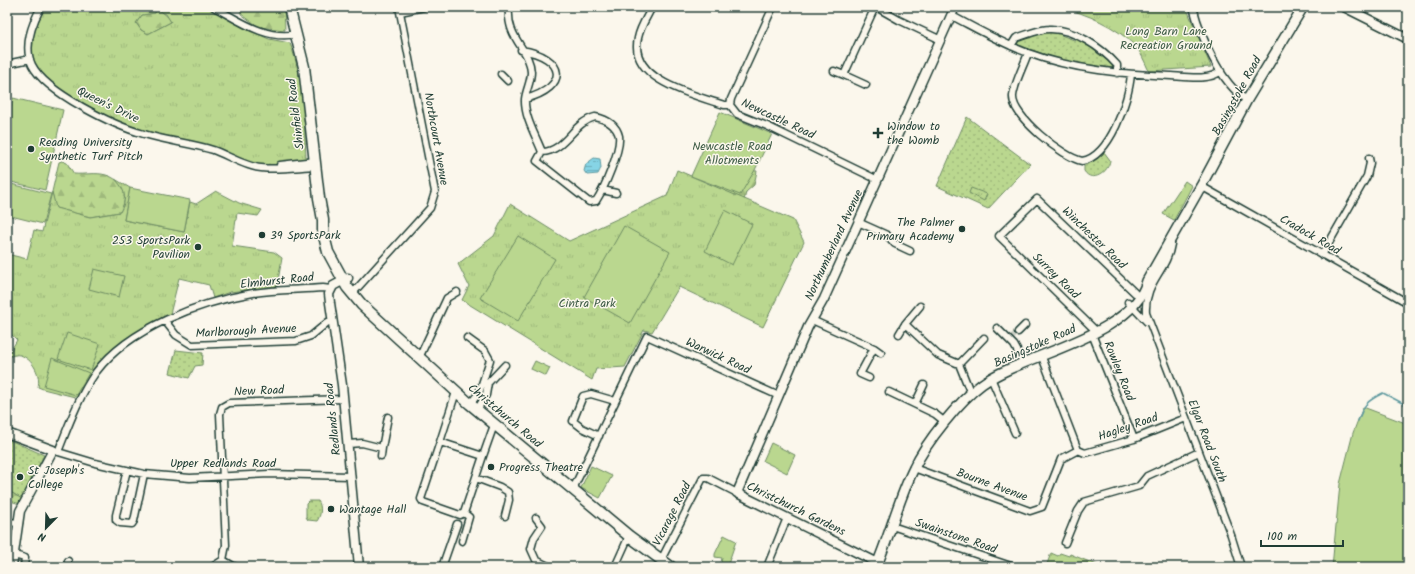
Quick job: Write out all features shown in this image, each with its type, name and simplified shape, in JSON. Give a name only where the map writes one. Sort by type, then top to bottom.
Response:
[{"type":"main road","name":"Shinfield Road","points":[[289,7],[304,67],[319,198],[323,220],[346,280]]},
{"type":"main road","name":"Basingstoke Road","points":[[877,565],[914,468],[945,422],[971,394],[991,378],[1094,333],[1116,319],[1118,312],[1130,304],[1145,288],[1147,281],[1201,186],[1247,100],[1303,7]]},
{"type":"main road","name":"Christchurch Road","points":[[346,280],[355,292],[378,314],[384,325],[456,392],[629,536],[670,567]]},
{"type":"main road","name":"Basingstoke Road","points":[[1130,304],[1135,293],[1147,281]]},
{"type":"street","points":[[7,64],[30,59],[30,36],[41,7]]},
{"type":"street","points":[[214,7],[258,30],[283,36],[296,34]]},
{"type":"street","points":[[400,9],[424,7]]},
{"type":"street","points":[[509,7],[508,19],[510,30],[528,60],[531,72],[525,99],[532,127],[542,152]]},
{"type":"street","name":"Newcastle Road","points":[[652,7],[638,39],[637,52],[641,64],[651,75],[674,87],[724,105],[730,105],[737,114],[766,126],[878,180]]},
{"type":"street","points":[[730,105],[731,98],[772,7]]},
{"type":"street","points":[[844,75],[876,7],[939,39]]},
{"type":"street","name":"Northumberland Avenue","points":[[737,493],[812,320],[824,299],[878,180],[939,39],[952,16],[955,7]]},
{"type":"street","points":[[1193,7],[1202,34],[1221,71],[1231,86],[1247,100]]},
{"type":"street","points":[[1344,7],[1352,9],[1408,39]]},
{"type":"street","name":"Northcourt Avenue","points":[[355,292],[430,208],[435,192],[400,9]]},
{"type":"street","points":[[952,16],[1011,46],[1028,53],[1069,65],[1131,74],[1204,77],[1217,75],[1221,71]]},
{"type":"street","points":[[1011,46],[1016,38],[1049,29],[1063,31],[1088,41],[1107,54],[1117,65],[1117,72]]},
{"type":"street","points":[[521,50],[536,52],[547,57],[555,65],[557,76],[554,85],[543,94],[525,99]]},
{"type":"street","points":[[1028,53],[1013,96],[1015,107],[1043,137],[1065,154],[1082,161],[1096,156],[1124,110],[1131,74]]},
{"type":"street","name":"Queen's Drive","points":[[30,59],[37,72],[51,86],[107,120],[146,135],[212,150],[256,167],[267,168],[315,163]]},
{"type":"street","points":[[834,71],[866,85]]},
{"type":"street","points":[[501,74],[508,81]]},
{"type":"street","points":[[595,117],[605,119],[613,125],[618,136],[616,155],[603,190],[596,201],[589,202],[537,161],[542,152],[556,149],[585,120],[595,117]]},
{"type":"street","points":[[1322,256],[1367,176],[1370,164],[1369,158]]},
{"type":"street","name":"Cradock Road","points":[[1201,186],[1408,304]]},
{"type":"street","points":[[603,190],[616,193]]},
{"type":"street","name":"Winchester Road","points":[[999,236],[1037,199],[1135,293]]},
{"type":"street","points":[[858,222],[887,235],[895,244],[910,251]]},
{"type":"street","name":"Surrey Road","points":[[999,236],[1094,333]]},
{"type":"street","name":"Elgar Road South","points":[[1171,238],[1167,257],[1146,297],[1148,324],[1231,535],[1240,567]]},
{"type":"street","points":[[331,289],[346,280]]},
{"type":"street","name":"Elmhurst Road","points":[[56,451],[73,412],[96,372],[119,347],[165,321],[199,307],[253,293],[323,288],[331,289]]},
{"type":"street","name":"Redlands Road","points":[[331,289],[330,303],[348,444],[359,567]]},
{"type":"street","points":[[419,358],[447,298],[457,292]]},
{"type":"street","name":"Elgar Road South","points":[[1130,304],[1148,324]]},
{"type":"street","points":[[899,334],[920,306]]},
{"type":"street","points":[[812,320],[882,353]]},
{"type":"street","name":"Marlborough Avenue","points":[[165,321],[176,335],[192,345],[296,342],[311,336],[328,322],[332,322]]},
{"type":"street","points":[[905,324],[938,355],[959,364],[971,394]]},
{"type":"street","points":[[1018,332],[1025,325]]},
{"type":"street","points":[[997,328],[1011,338],[1024,363]]},
{"type":"street","name":"Rowley Road","points":[[1094,333],[1134,439]]},
{"type":"street","name":"Warwick Road","points":[[615,401],[647,336],[779,396]]},
{"type":"street","points":[[467,338],[474,347],[485,350],[490,360],[474,407]]},
{"type":"street","points":[[959,364],[984,338]]},
{"type":"street","points":[[869,378],[860,374],[874,348]]},
{"type":"street","points":[[1042,357],[1078,450]]},
{"type":"street","points":[[474,407],[486,395],[488,382],[505,364]]},
{"type":"street","points":[[991,378],[1015,433]]},
{"type":"street","points":[[915,404],[924,385]]},
{"type":"street","points":[[456,392],[421,499],[423,502],[460,515],[464,513]]},
{"type":"street","points":[[889,392],[915,404],[945,422]]},
{"type":"street","points":[[573,490],[599,436],[615,401],[591,394],[583,396],[574,421],[582,428],[599,436]]},
{"type":"street","name":"New Road","points":[[222,476],[220,414],[222,407],[229,403],[343,399]]},
{"type":"street","points":[[381,456],[388,417]]},
{"type":"street","name":"Hagley Road","points":[[1078,450],[1085,453],[1134,439],[1186,418]]},
{"type":"street","points":[[464,513],[494,424]]},
{"type":"street","name":"Upper Redlands Road","points":[[7,433],[56,451],[144,474],[190,478],[269,474],[350,476]]},
{"type":"street","points":[[440,442],[483,456]]},
{"type":"street","points":[[348,444],[362,443],[382,448]]},
{"type":"street","name":"Bourne Avenue","points":[[914,468],[1030,511],[1042,507],[1061,459],[1078,450]]},
{"type":"street","points":[[12,567],[20,511],[56,451]]},
{"type":"street","points":[[1064,543],[1078,511],[1084,502],[1139,486],[1147,476],[1199,452]]},
{"type":"street","points":[[127,470],[116,515],[116,520],[127,525],[132,524],[134,521],[144,474]]},
{"type":"street","points":[[212,567],[223,560],[226,545],[222,476]]},
{"type":"street","points":[[476,478],[500,487],[508,492],[509,500],[505,516]]},
{"type":"street","name":"Christchurch Gardens","points":[[703,478],[708,478],[877,565]]},
{"type":"street","name":"Vicarage Road","points":[[661,560],[703,478]]},
{"type":"street","points":[[462,541],[469,517],[464,513]]},
{"type":"street","points":[[536,518],[542,526],[534,538],[531,549],[536,560],[550,567]]},
{"type":"street","points":[[767,567],[787,518]]},
{"type":"street","points":[[7,522],[19,523]]},
{"type":"street","points":[[442,567],[457,524]]},
{"type":"street","name":"Swainstone Road","points":[[892,526],[1014,567]]},
{"type":"street","points":[[615,567],[629,536]]},
{"type":"street","points":[[14,555],[25,558],[24,567]]},
{"type":"street","points":[[223,560],[235,567]]},
{"type":"green space","points":[[46,7],[156,7],[155,13],[142,15],[136,23],[141,30],[148,34],[171,22],[166,14],[161,12],[161,7],[207,7],[242,27],[269,39],[290,43],[299,73],[303,101],[306,160],[274,165],[258,165],[216,148],[156,135],[136,129],[111,118],[78,100],[48,79],[38,69],[33,59],[33,39]]},
{"type":"green space","points":[[156,7],[161,7],[160,10],[169,18],[171,22],[148,34],[141,30],[136,23],[142,15],[155,13]]},
{"type":"green space","points":[[241,7],[284,7],[285,30],[259,27],[241,14]]},
{"type":"green space","name":"Long Barn Lane Recreation Ground","points":[[1060,7],[1186,7],[1211,67],[1149,71],[1137,48],[1119,32],[1091,17]]},
{"type":"green space","points":[[1048,31],[1059,32],[1061,35],[1074,40],[1079,39],[1097,50],[1097,53],[1113,64],[1112,68],[1064,61],[1016,43],[1017,40]]},
{"type":"green space","name":"Reading University Synthetic Turf Pitch","points":[[13,98],[63,110],[45,190],[7,181],[7,123]]},
{"type":"green space","name":"Newcastle Road Allotments","points":[[720,112],[772,134],[755,170],[740,195],[691,176]]},
{"type":"green space","points":[[967,117],[1030,164],[988,209],[937,186]]},
{"type":"green space","points":[[1104,152],[1110,160],[1107,169],[1100,175],[1087,175],[1084,171],[1084,165]]},
{"type":"green space","points":[[62,161],[67,163],[74,174],[102,174],[112,177],[117,181],[121,185],[124,195],[123,206],[120,212],[90,217],[55,208],[52,192],[59,162]]},
{"type":"green space","name":"Cintra Park","points":[[677,170],[793,220],[804,242],[763,327],[679,287],[652,332],[644,330],[625,367],[596,369],[592,380],[462,300],[469,286],[458,264],[494,236],[510,204],[569,241],[667,196]]},
{"type":"green space","points":[[743,170],[757,171],[754,185],[746,192],[744,201],[697,183],[728,187]]},
{"type":"green space","points":[[115,179],[130,188],[124,220],[184,232],[190,202],[196,204],[216,191],[239,203],[262,210],[258,216],[237,213],[232,246],[274,252],[282,258],[277,286],[230,292],[213,298],[209,285],[179,278],[170,314],[138,331],[117,347],[101,364],[79,398],[43,389],[38,387],[39,382],[37,373],[29,360],[19,355],[7,357],[17,340],[7,330],[7,254],[27,259],[34,230],[42,232],[52,192],[56,208],[90,217],[120,212],[125,198],[123,190]]},
{"type":"green space","points":[[1185,181],[1192,186],[1174,220],[1163,214]]},
{"type":"green space","points":[[7,183],[51,194],[43,224],[7,215]]},
{"type":"green space","points":[[130,188],[190,200],[184,232],[124,220]]},
{"type":"green space","points":[[971,188],[987,194],[984,201],[969,193]]},
{"type":"green space","points":[[725,210],[752,224],[732,265],[705,251]]},
{"type":"green space","points":[[624,226],[670,252],[630,323],[584,297]]},
{"type":"green space","points":[[518,236],[555,259],[518,321],[480,298]]},
{"type":"green space","points":[[94,269],[124,276],[119,297],[89,289]]},
{"type":"green space","points":[[67,333],[100,344],[91,370],[58,359]]},
{"type":"green space","points":[[176,350],[203,353],[202,365],[195,366],[189,378],[170,373]]},
{"type":"green space","points":[[52,358],[89,373],[76,395],[44,386]]},
{"type":"green space","points":[[535,361],[550,368],[546,376],[531,369]]},
{"type":"green space","points":[[1363,407],[1408,424],[1408,567],[1353,567],[1347,564],[1332,567],[1340,484],[1353,433]]},
{"type":"green space","name":"St Joseph's College","points":[[7,439],[44,455],[22,499],[7,490]]},
{"type":"green space","points":[[771,443],[795,455],[787,473],[763,461]]},
{"type":"green space","points":[[591,466],[612,476],[600,498],[581,488]]},
{"type":"green space","points":[[7,490],[22,499],[20,504],[7,500]]},
{"type":"green space","points":[[309,501],[318,501],[319,503],[320,511],[317,521],[308,520],[306,517],[306,504]]},
{"type":"green space","points":[[724,535],[736,541],[727,567],[720,567],[722,558],[715,557],[715,554]]},
{"type":"green space","points":[[1051,553],[1058,556],[1060,553],[1069,556],[1070,554],[1102,567],[1046,567]]},
{"type":"water","points":[[594,158],[600,159],[601,168],[598,174],[587,175],[584,171],[586,164]]},
{"type":"waterway","points":[[1358,421],[1367,404],[1373,398],[1383,393],[1408,406]]},
{"type":"tunnel","points":[[1012,337],[1018,332]]},
{"type":"place","name":"Window to the Womb","points":[[878,133]]},
{"type":"place","name":"Reading University Synthetic Turf Pitch","points":[[31,149]]},
{"type":"place","name":"The Palmer Primary Academy","points":[[962,229]]},
{"type":"place","name":"39 SportsPark","points":[[262,235]]},
{"type":"place","name":"253 SportsPark Pavilion","points":[[198,247]]},
{"type":"place","name":"Progress Theatre","points":[[491,467]]},
{"type":"place","name":"St Joseph's College","points":[[20,477]]},
{"type":"place","name":"Wantage Hall","points":[[331,509]]}]
